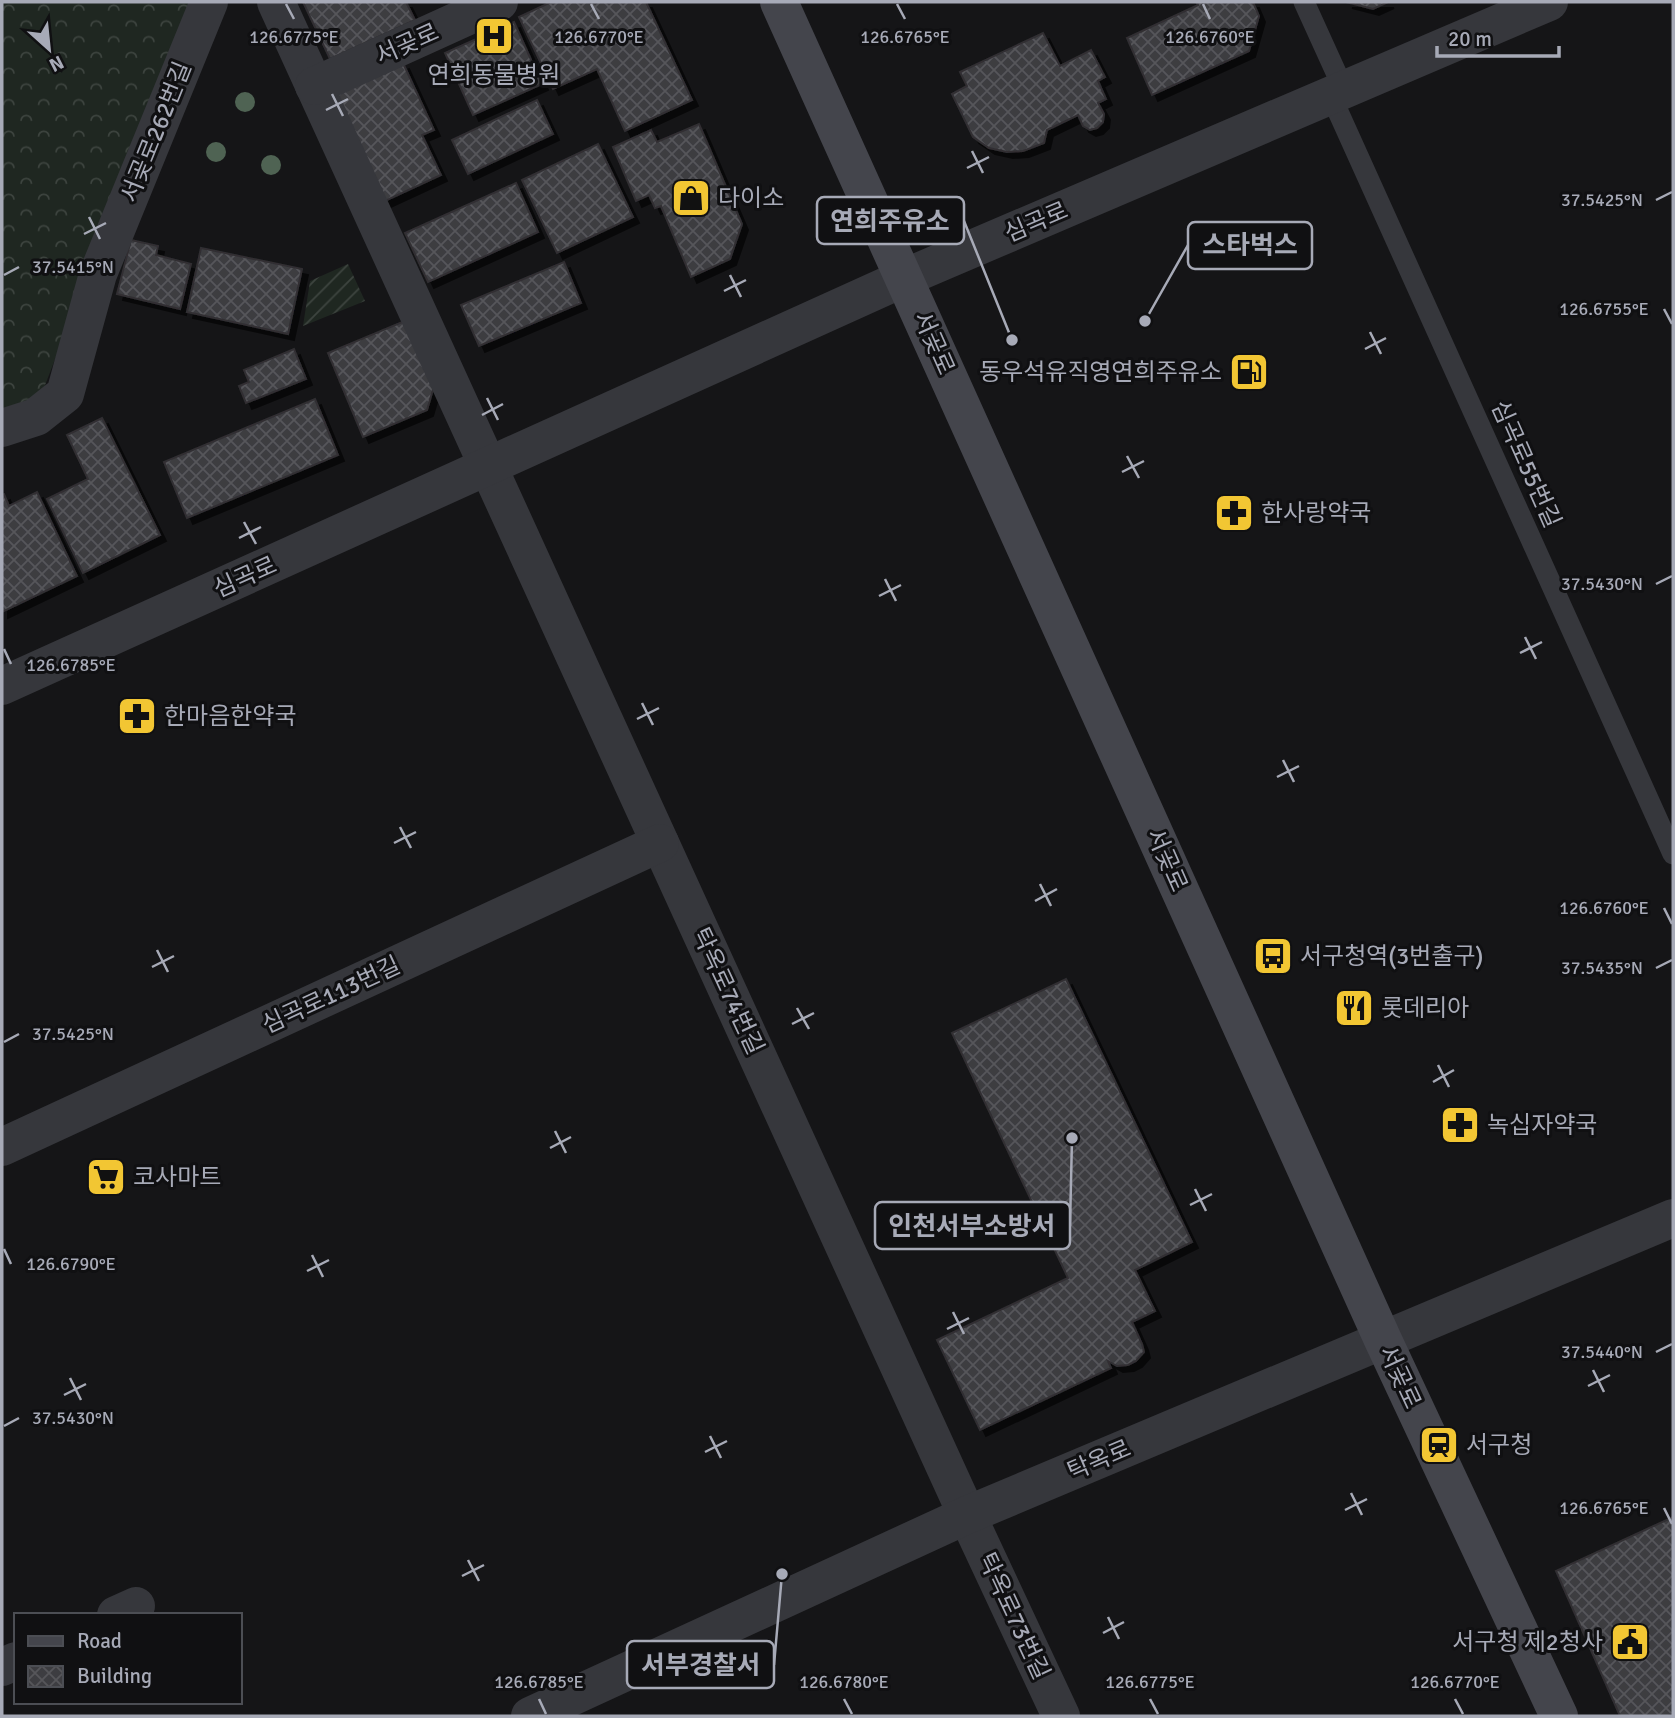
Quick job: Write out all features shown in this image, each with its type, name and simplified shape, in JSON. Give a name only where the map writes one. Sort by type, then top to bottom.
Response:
[{"type":"main road","name":"서곶로","points":[[779,2],[1382,1340],[1559,1716]]},
{"type":"street","name":"서곶로262번길","points":[[2,428],[36,417],[65,394],[99,274],[209,2]]},
{"type":"street","points":[[276,2],[489,467]]},
{"type":"street","name":"서곶로","points":[[314,86],[499,2]]},
{"type":"street","name":"심곡로","points":[[2,686],[904,278],[1549,2]]},
{"type":"street","name":"탁옥로74번길","points":[[489,467],[967,1515]]},
{"type":"street","name":"심곡로113번길","points":[[2,1147],[660,843]]},
{"type":"street","name":"탁옥로","points":[[530,1716],[967,1515],[1673,1218]]},
{"type":"street","name":"탁옥로73번길","points":[[967,1515],[1060,1716]]},
{"type":"lane","name":"심곡로55번길","points":[[1304,2],[1338,93],[1673,854]]},
{"type":"green space","points":[[2,2],[192,2],[39,401],[2,417]]},
{"type":"green space","points":[[348,264],[365,301],[303,326],[310,281]]},
{"type":"building","points":[[303,2],[406,2],[415,20],[330,59]]},
{"type":"building","points":[[551,2],[646,2],[692,100],[625,131],[597,69],[553,89],[519,17]]},
{"type":"building","points":[[1196,2],[1253,2],[1259,16],[1249,51],[1152,95],[1127,38],[1198,5]]},
{"type":"building","points":[[1346,2],[1388,2],[1373,9]]},
{"type":"building","points":[[514,22],[542,84],[473,115],[445,53]]},
{"type":"building","points":[[1043,33],[1060,66],[1091,50],[1105,77],[1098,81],[1106,99],[1098,103],[1104,114],[1103,122],[1090,130],[1083,126],[1078,115],[1047,130],[1044,143],[1023,151],[1007,152],[989,148],[973,137],[952,94],[967,86],[960,72]]},
{"type":"building","points":[[403,63],[434,130],[422,135],[441,175],[385,201],[335,93]]},
{"type":"building","points":[[537,100],[553,134],[468,174],[452,140]]},
{"type":"building","name":"다이소","points":[[699,124],[742,224],[730,259],[691,277],[661,206],[655,208],[649,195],[636,201],[613,147],[651,130],[657,142]]},
{"type":"building","points":[[598,144],[633,217],[557,253],[522,180]]},
{"type":"building","points":[[516,183],[538,232],[428,282],[405,233]]},
{"type":"building","points":[[131,240],[158,246],[156,255],[191,264],[180,309],[117,294]]},
{"type":"building","points":[[201,248],[302,269],[288,334],[187,312]]},
{"type":"building","points":[[564,262],[581,303],[479,346],[461,305]]},
{"type":"building","points":[[407,320],[434,386],[427,410],[363,437],[328,353]]},
{"type":"building","points":[[294,349],[306,379],[246,403],[239,386],[249,382],[244,370]]},
{"type":"building","points":[[315,399],[338,455],[187,518],[164,462]]},
{"type":"building","points":[[102,418],[160,535],[83,573],[47,499],[88,479],[67,435]]},
{"type":"building","points":[[37,492],[77,576],[2,612],[2,495],[4,494],[9,506]]},
{"type":"building","points":[[1066,979],[1192,1242],[1135,1270],[1155,1311],[1132,1322],[1144,1352],[1136,1361],[1117,1366],[1108,1361],[1111,1368],[980,1430],[937,1340],[1068,1278],[952,1033]]},
{"type":"building","name":"서구청 제2청사","points":[[1673,1517],[1673,1714],[1620,1716],[1556,1571]]},
{"type":"place","name":"연희동물병원","points":[[494,36]]},
{"type":"place","name":"다이소","points":[[691,198]]},
{"type":"place","name":"스타벅스","points":[[1145,321]]},
{"type":"place","name":"연희주유소","points":[[1012,340]]},
{"type":"place","name":"동우석유직영연희주유소","points":[[1249,372]]},
{"type":"place","name":"한사랑약국","points":[[1234,513]]},
{"type":"place","name":"한마음한약국","points":[[137,716]]},
{"type":"place","name":"서구청역(3번출구)","points":[[1273,956]]},
{"type":"place","name":"롯데리아","points":[[1354,1008]]},
{"type":"place","name":"녹십자약국","points":[[1460,1125]]},
{"type":"place","name":"인천서부소방서","points":[[1072,1138]]},
{"type":"place","name":"코사마트","points":[[106,1177]]},
{"type":"place","name":"서구청","points":[[1439,1445]]},
{"type":"place","name":"서부경찰서","points":[[782,1574]]},
{"type":"place","name":"서구청 제2청사","points":[[1630,1642]]}]
